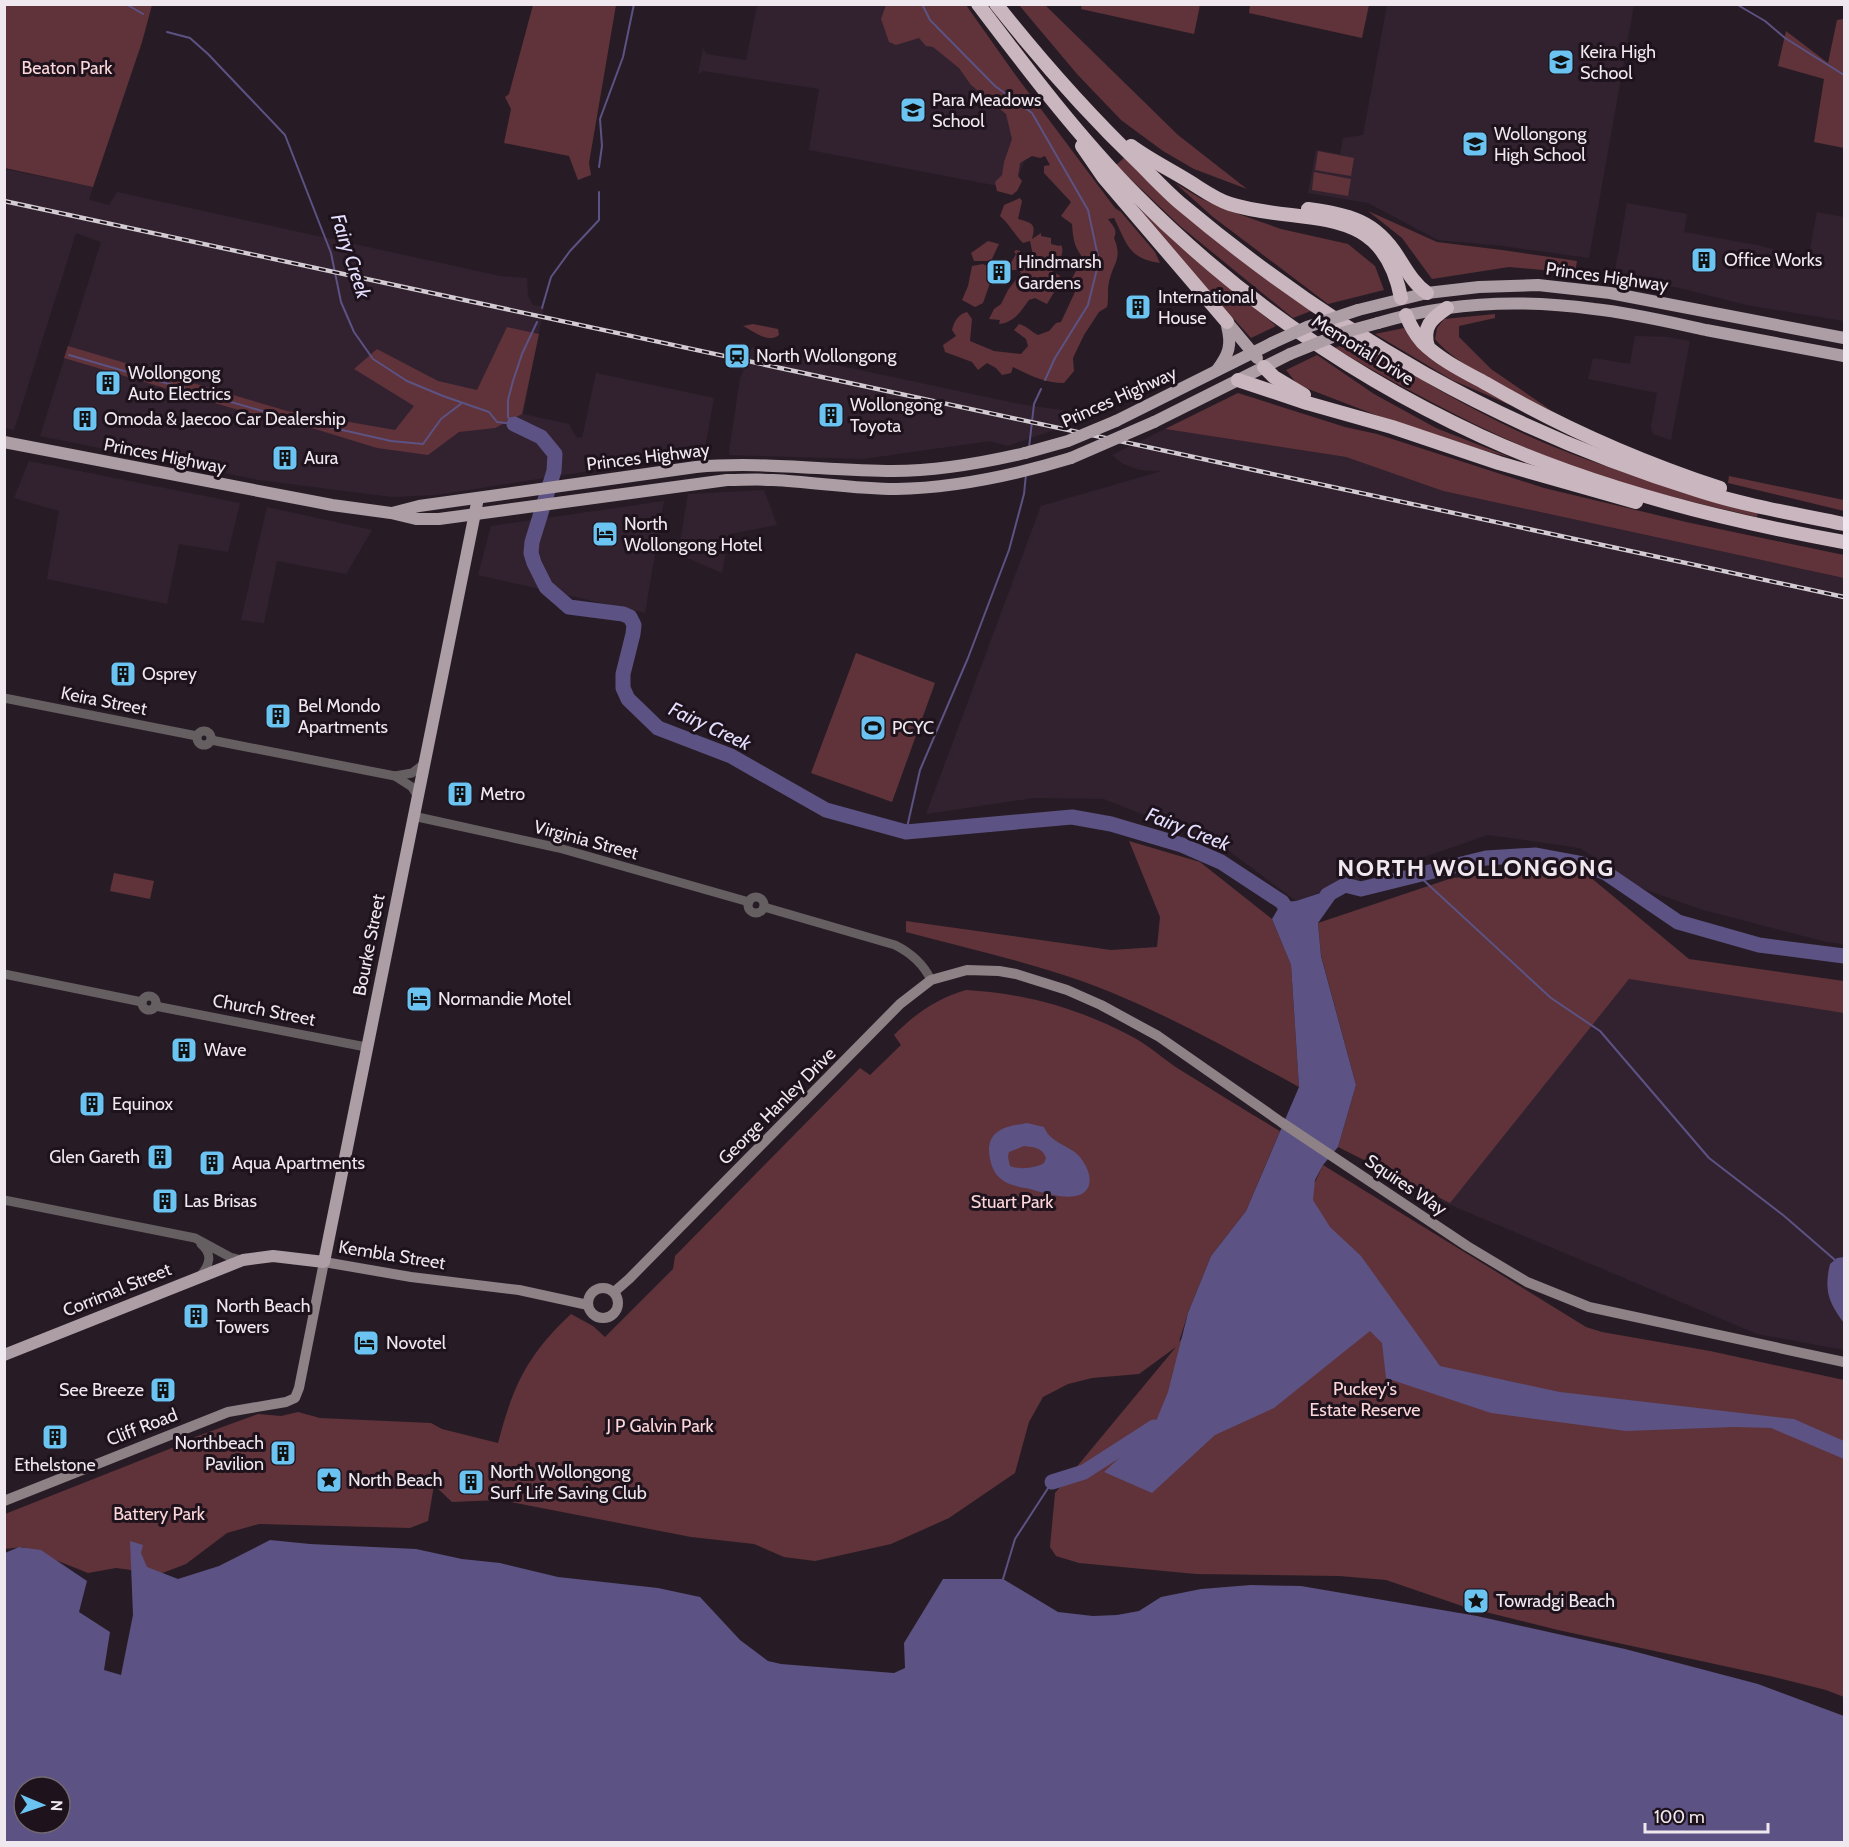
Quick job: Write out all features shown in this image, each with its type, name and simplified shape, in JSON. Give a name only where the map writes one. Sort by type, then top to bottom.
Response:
[{"type":"highway","name":"Memorial Drive","points":[[978,4],[1039,86],[1136,195],[1214,267],[1301,334],[1388,388],[1437,415],[1559,467],[1665,501],[1794,533],[1845,542]]},
{"type":"highway","name":"Memorial Drive","points":[[996,4],[1083,108],[1179,201],[1260,266],[1329,316],[1420,372],[1519,422],[1604,459],[1713,495],[1845,524]]},
{"type":"highway","points":[[1039,86],[1104,178],[1227,322]]},
{"type":"highway","points":[[1083,108],[1136,150],[1206,193],[1233,205],[1341,224],[1361,232],[1379,247],[1390,261],[1401,298]]},
{"type":"highway","points":[[1189,182],[1235,196],[1337,214],[1361,221],[1384,238],[1416,284],[1427,293]]},
{"type":"highway","points":[[1428,347],[1425,336],[1428,325],[1435,316],[1447,308]]},
{"type":"highway","points":[[1406,315],[1414,332],[1428,347],[1453,365],[1526,407],[1618,451],[1678,474],[1814,517]]},
{"type":"highway","points":[[1264,367],[1281,382],[1327,407]]},
{"type":"highway","points":[[1238,380],[1307,403],[1392,426],[1508,466],[1609,495],[1693,516],[1794,533]]},
{"type":"main road","name":"Princes Highway","points":[[391,513],[419,506],[729,465],[894,471],[964,465],[1025,453],[1068,441],[1116,421],[1307,327],[1358,310],[1427,293],[1479,287],[1538,285],[1610,293],[1845,338]]},
{"type":"main road","points":[[1401,298],[1406,315]]},
{"type":"main road","name":"Princes Highway","points":[[4,442],[265,493],[416,519],[439,519],[728,480],[896,489],[961,483],[1006,475],[1071,458],[1154,422],[1290,354],[1345,332],[1406,315],[1447,308],[1505,304],[1561,305],[1611,311],[1845,356]]},
{"type":"main road","points":[[1678,324],[1686,308]]},
{"type":"main road","points":[[1227,322],[1264,367]]},
{"type":"main road","points":[[1216,371],[1230,350],[1227,322]]},
{"type":"main road","points":[[672,471],[675,486]]},
{"type":"main road","name":"Bourke Street","points":[[295,1398],[299,1388],[478,498]]},
{"type":"main road","name":"George Hanley Drive","points":[[614,1292],[900,1005],[931,980],[978,969]]},
{"type":"main road","name":"Squires Way","points":[[978,969],[1032,978],[1067,990],[1101,1005],[1158,1036],[1328,1154],[1467,1246],[1527,1282],[1589,1307],[1845,1362]]},
{"type":"main road","name":"Kembla Street","points":[[243,1260],[273,1256],[324,1262],[419,1278],[519,1290],[588,1305]]},
{"type":"main road","name":"Corrimal Street","points":[[4,1355],[243,1260]]},
{"type":"main road","points":[[606,1288],[614,1292],[618,1305],[614,1314],[601,1318],[592,1314],[588,1305],[590,1296],[597,1289],[606,1288]]},
{"type":"main road","name":"Cliff Road","points":[[4,1501],[228,1412],[286,1402],[295,1398]]},
{"type":"street","name":"Keira Street","points":[[4,698],[197,736],[202,745],[208,744],[211,740],[395,776]]},
{"type":"street","points":[[395,776],[412,773],[424,764]]},
{"type":"street","points":[[395,776],[408,784],[417,795]]},
{"type":"street","name":"Virginia Street","points":[[413,816],[560,848],[749,902],[753,897],[759,897],[763,900],[764,907],[895,945],[907,951],[918,961],[931,980]]},
{"type":"street","name":"Church Street","points":[[4,974],[142,1002],[144,998],[150,997],[155,1001],[155,1006],[366,1047]]},
{"type":"street","name":"Kembla Street","points":[[4,1200],[195,1238],[230,1257],[243,1260]]},
{"type":"street","points":[[195,1238],[209,1254],[208,1265],[200,1276]]},
{"type":"shaded area","name":"Para Meadows School","points":[[757,5],[903,5],[1035,131],[1014,189],[809,150],[819,89],[703,71],[698,74],[703,48],[706,54],[746,60]]},
{"type":"shaded area","name":"Wollongong High School","points":[[1387,5],[1634,5],[1589,258],[1438,240],[1368,203],[1308,193],[1316,150],[1340,154],[1343,138],[1363,135]]},
{"type":"shaded area","points":[[4,169],[93,187],[89,200],[109,205],[117,192],[500,276],[527,278],[528,296],[533,305],[544,307],[523,414],[569,424],[576,437],[582,438],[596,373],[714,398],[704,453],[436,495],[392,497],[258,480],[40,436],[101,242],[76,233],[14,430],[5,428]]},
{"type":"shaded area","points":[[1627,203],[1687,214],[1684,232],[1757,245],[1808,259],[1817,212],[1844,217],[1844,321],[1746,305],[1680,288],[1614,277]]},
{"type":"shaded area","points":[[1635,336],[1668,337],[1690,341],[1671,440],[1653,434],[1651,427],[1657,393],[1588,379],[1593,358],[1630,364]]},
{"type":"shaded area","points":[[752,347],[1019,404],[1097,415],[1008,446],[990,441],[863,459],[730,455],[740,379]]},
{"type":"shaded area","points":[[1165,429],[1346,457],[1443,491],[1844,578],[1844,944],[1826,942],[1703,910],[1641,888],[1580,848],[1488,835],[1296,901],[1221,845],[1104,799],[1034,798],[926,814],[1041,506],[1162,471],[1140,470],[1123,464],[1112,455]]},
{"type":"shaded area","points":[[29,461],[240,503],[228,552],[179,544],[167,604],[47,579],[59,511],[14,498]]},
{"type":"shaded area","points":[[764,490],[777,525],[729,534],[722,573],[678,554],[688,494]]},
{"type":"shaded area","points":[[664,501],[645,613],[478,575],[491,526]]},
{"type":"shaded area","points":[[267,507],[372,530],[346,574],[277,561],[264,623],[241,620]]},
{"type":"shaded area","points":[[1345,885],[1318,923],[1321,956],[1356,1085],[1338,1147],[1323,1165],[1315,1180],[1313,1200],[1330,1227],[1361,1256],[1440,1366],[1560,1392],[1794,1419],[1844,1441],[1844,1459],[1771,1428],[1626,1431],[1491,1413],[1386,1378],[1382,1343],[1370,1331],[1274,1408],[1215,1435],[1152,1493],[1104,1472],[1154,1426],[1168,1392],[1188,1313],[1211,1256],[1246,1211],[1299,1087],[1291,965],[1272,919],[1282,902],[1296,901]]},
{"type":"shaded area","points":[[1629,979],[1844,1002],[1844,1350],[1757,1334],[1441,1201]]},
{"type":"shaded area","points":[[1027,1123],[1044,1127],[1052,1138],[1078,1154],[1090,1179],[1085,1191],[1071,1197],[1053,1195],[1010,1184],[997,1175],[990,1161],[989,1149],[993,1136],[1002,1129]],"holes":[[[1024,1146],[1043,1152],[1046,1158],[1044,1163],[1028,1168],[1010,1166],[1009,1152]]]},
{"type":"shaded area","points":[[1844,1257],[1844,1323],[1831,1302],[1827,1281],[1830,1264],[1837,1258]]},
{"type":"shaded area","points":[[270,1540],[416,1549],[462,1559],[500,1563],[558,1577],[658,1588],[700,1597],[740,1640],[768,1661],[894,1673],[905,1668],[904,1643],[943,1579],[1003,1579],[1058,1612],[1093,1616],[1139,1611],[1161,1597],[1201,1589],[1251,1585],[1301,1586],[1477,1616],[1625,1649],[1758,1684],[1844,1716],[1844,1842],[5,1842],[5,1553],[19,1547],[41,1550],[87,1581],[79,1612],[110,1632],[104,1670],[121,1675],[133,1615],[130,1541],[143,1545],[141,1553],[147,1567],[178,1579],[219,1566]]},
{"type":"green space","points":[[1082,4],[1200,5],[1194,34],[1081,9]]},
{"type":"green space","points":[[1250,4],[1369,5],[1362,38],[1249,13]]},
{"type":"green space","name":"Beaton Park","points":[[4,5],[152,5],[142,42],[93,187],[5,168]]},
{"type":"green space","points":[[533,5],[616,5],[589,163],[591,175],[578,180],[569,156],[504,143],[511,109],[505,97],[509,94]]},
{"type":"green space","points":[[886,5],[966,5],[1115,208],[1155,252],[1160,263],[1149,261],[1134,253],[1114,218],[1108,219],[1115,230],[1114,238],[1118,251],[1108,285],[1107,307],[1099,312],[1084,335],[1073,358],[1074,371],[1064,383],[1031,376],[1013,367],[1011,373],[1002,375],[987,363],[978,370],[972,362],[945,352],[943,345],[956,336],[952,330],[955,321],[967,312],[972,319],[970,341],[994,351],[1021,354],[1028,346],[1026,339],[1014,330],[1019,324],[1038,335],[1049,331],[1056,323],[1061,322],[1075,292],[1070,282],[1083,258],[1074,242],[1072,224],[1061,216],[1071,202],[1044,173],[1044,166],[1050,165],[1045,156],[1040,158],[1032,156],[1020,163],[1018,176],[1022,181],[1012,195],[997,191],[995,182],[1002,175],[1012,139],[1006,114],[971,85],[959,68],[933,47],[926,46],[919,38],[896,45],[889,42],[881,19]]},
{"type":"green space","points":[[1019,5],[1045,5],[1178,135],[1247,189],[1194,169],[1163,151],[1121,120],[1077,74]]},
{"type":"green space","points":[[1844,19],[1844,148],[1814,142],[1824,79],[1778,66],[1786,31],[1828,63],[1837,20]]},
{"type":"green space","points":[[1318,151],[1354,158],[1351,176],[1315,170]]},
{"type":"green space","points":[[1125,157],[1217,240],[1311,311],[1293,318],[1180,226],[1116,165]]},
{"type":"green space","points":[[1314,172],[1351,179],[1348,196],[1312,190]]},
{"type":"green space","points":[[1175,183],[1227,210],[1281,229],[1348,244],[1375,266],[1384,290],[1328,304],[1213,217]]},
{"type":"green space","points":[[1119,191],[1276,326],[1251,338]]},
{"type":"green space","points":[[1020,198],[1022,201],[1018,219],[1032,225],[1034,230],[1032,239],[1041,233],[1041,236],[1051,238],[1051,244],[1061,245],[1062,255],[1052,271],[1060,276],[1059,284],[1047,304],[1035,298],[1029,300],[1013,319],[999,324],[1000,320],[989,319],[1021,273],[1019,270],[1007,270],[1016,254],[1014,252],[1020,251],[1027,267],[1032,267],[1034,260],[1030,241],[1023,243],[1000,216],[1004,205]]},
{"type":"green space","points":[[1368,211],[1437,242],[1577,261],[1575,273],[1509,267],[1432,279],[1402,238]]},
{"type":"green space","points":[[988,241],[999,244],[991,261],[974,261],[971,253]]},
{"type":"green space","points":[[983,264],[987,266],[990,283],[983,303],[975,307],[962,300],[968,286],[972,266]]},
{"type":"green space","points":[[1495,314],[1495,318],[1459,326],[1459,337],[1491,369],[1552,411],[1473,369],[1435,339],[1437,328],[1444,319]]},
{"type":"green space","points":[[753,324],[778,329],[779,335],[765,337],[743,326]]},
{"type":"green space","points":[[507,327],[539,334],[522,414],[495,428],[459,432],[428,455],[377,448],[315,429],[272,420],[64,358],[68,346],[287,411],[395,430],[414,406],[354,369],[377,349],[438,381],[477,390]]},
{"type":"green space","points":[[1404,328],[1425,351],[1545,420],[1452,380],[1375,334]]},
{"type":"green space","points":[[1355,341],[1459,401],[1524,434],[1609,467],[1758,511],[1757,517],[1614,480],[1567,464],[1507,439],[1419,396],[1334,348]]},
{"type":"green space","points":[[1317,355],[1374,394],[1436,428],[1512,458],[1428,435],[1298,385],[1286,370]]},
{"type":"green space","points":[[1238,393],[1345,427],[1377,434],[1544,488],[1686,522],[1844,555],[1844,578],[1443,491],[1346,457],[1165,429]]},
{"type":"green space","points":[[1729,476],[1844,500],[1844,511],[1728,483]]},
{"type":"green space","name":"PCYC","points":[[856,653],[935,683],[892,802],[811,773]]},
{"type":"green space","points":[[1129,841],[1200,862],[1272,919],[1291,965],[1299,1087],[1208,1038],[1115,994],[997,955],[906,932],[906,921],[1111,950],[1157,947],[1160,917]]},
{"type":"green space","points":[[1531,871],[1584,872],[1689,959],[1844,981],[1844,1013],[1629,979],[1450,1203],[1338,1147],[1356,1085],[1321,955],[1318,923],[1452,878]]},
{"type":"green space","points":[[114,873],[154,881],[150,899],[110,891]]},
{"type":"green space","points":[[966,990],[1029,998],[1109,1025],[1149,1047],[1182,1071],[1280,1131],[1246,1211],[1211,1256],[1179,1342],[1315,1182],[1323,1165],[1586,1327],[1844,1380],[1844,1697],[1826,1690],[1770,1676],[1558,1630],[1465,1607],[1386,1580],[1339,1576],[1196,1574],[1079,1563],[1056,1556],[1050,1547],[1055,1493],[1176,1347],[1139,1374],[1092,1378],[1068,1384],[1043,1397],[1029,1422],[1015,1473],[949,1518],[891,1544],[815,1561],[784,1557],[754,1544],[691,1537],[500,1500],[452,1502],[434,1485],[428,1521],[410,1528],[259,1524],[227,1533],[186,1564],[160,1574],[116,1568],[88,1573],[23,1547],[5,1549],[5,1514],[258,1414],[281,1416],[298,1412],[320,1418],[431,1423],[442,1429],[498,1443],[516,1388],[524,1372],[543,1343],[571,1314],[593,1326],[605,1337],[673,1269],[675,1256],[860,1068],[870,1075],[901,1045],[894,1035],[902,1027],[936,1002]]},
{"type":"waterway","name":"Fairy Creek","points":[[126,4],[143,14]]},
{"type":"waterway","points":[[599,167],[602,146],[600,119],[623,57],[634,4]]},
{"type":"waterway","points":[[922,4],[930,20],[995,86],[1032,113],[1088,210],[1099,261],[1088,305],[1055,358],[1045,380]]},
{"type":"waterway","points":[[1736,4],[1844,75]]},
{"type":"waterway","name":"Fairy Creek","points":[[167,32],[190,38],[285,135],[331,253],[341,302],[354,332],[373,359],[407,381],[489,412],[497,422],[514,424]]},
{"type":"waterway","points":[[542,308],[551,277],[570,251],[599,220],[599,192]]},
{"type":"waterway","points":[[514,424],[508,417],[508,400],[522,354],[537,322]]},
{"type":"waterway","points":[[69,355],[276,415],[391,441],[423,444],[441,419],[462,403]]},
{"type":"waterway","points":[[1029,448],[1034,404],[1041,389]]},
{"type":"waterway","name":"Fairy Creek","points":[[514,424],[541,437],[555,454],[554,471],[532,542],[531,553],[534,563],[546,587],[569,607],[623,614],[630,617],[634,625],[623,674],[623,688],[628,699],[658,728],[731,756],[826,810],[906,832],[1072,817],[1111,824],[1182,845],[1221,862],[1282,902],[1292,918]]},
{"type":"waterway","points":[[906,832],[920,770],[968,658],[1009,550],[1024,494],[1026,474]]},
{"type":"waterway","points":[[1327,895],[1345,885],[1361,889],[1486,858],[1536,855],[1579,863],[1606,873],[1678,922],[1759,945],[1844,956]]},
{"type":"waterway","points":[[1419,876],[1551,998],[1600,1031],[1709,1158],[1783,1215],[1835,1260]]},
{"type":"waterway","points":[[1052,1482],[1084,1472],[1154,1427],[1171,1438]]},
{"type":"waterway","points":[[1003,1579],[1015,1539],[1052,1482]]},
{"type":"railway","points":[[4,201],[1844,597]]},
{"type":"place","name":"Keira High School","points":[[1561,62]]},
{"type":"place","name":"Para Meadows School","points":[[913,110]]},
{"type":"place","name":"Wollongong High School","points":[[1475,144]]},
{"type":"place","name":"Office Works","points":[[1704,260]]},
{"type":"place","name":"Hindmarsh Gardens","points":[[999,272]]},
{"type":"place","name":"International House","points":[[1138,307]]},
{"type":"place","name":"North Wollongong","points":[[737,356]]},
{"type":"place","name":"Wollongong Auto Electrics","points":[[108,383]]},
{"type":"place","name":"Wollongong Toyota","points":[[831,415]]},
{"type":"place","name":"Omoda & Jaecoo Car Dealership","points":[[85,419]]},
{"type":"place","name":"Aura","points":[[285,458]]},
{"type":"place","name":"North Wollongong Hotel","points":[[605,534]]},
{"type":"place","name":"Osprey","points":[[123,674]]},
{"type":"place","name":"Bel Mondo Apartments","points":[[278,716]]},
{"type":"place","name":"PCYC","points":[[873,728]]},
{"type":"place","name":"Metro","points":[[460,794]]},
{"type":"place","name":"Normandie Motel","points":[[419,999]]},
{"type":"place","name":"Wave","points":[[184,1050]]},
{"type":"place","name":"Equinox","points":[[92,1104]]},
{"type":"place","name":"Glen Gareth","points":[[160,1157]]},
{"type":"place","name":"Aqua Apartments","points":[[212,1163]]},
{"type":"place","name":"Las Brisas","points":[[165,1201]]},
{"type":"place","name":"North Beach Towers","points":[[196,1316]]},
{"type":"place","name":"Novotel","points":[[366,1343]]},
{"type":"place","name":"See Breeze","points":[[163,1390]]},
{"type":"place","name":"Ethelstone","points":[[55,1437]]},
{"type":"place","name":"Northbeach Pavilion","points":[[283,1453]]},
{"type":"place","name":"North Beach","points":[[329,1480]]},
{"type":"place","name":"North Wollongong Surf Life Saving Club","points":[[471,1482]]},
{"type":"place","name":"Towradgi Beach","points":[[1476,1601]]},
{"type":"district","name":"NORTH WOLLONGONG","points":[[1476,868]]},
{"type":"park label","name":"Stuart Park","points":[[1012,1202]]},
{"type":"park label","name":"Puckey's Estate Reserve","points":[[1365,1399]]},
{"type":"park label","name":"J P Galvin Park","points":[[660,1426]]},
{"type":"park label","name":"Battery Park","points":[[159,1514]]}]
